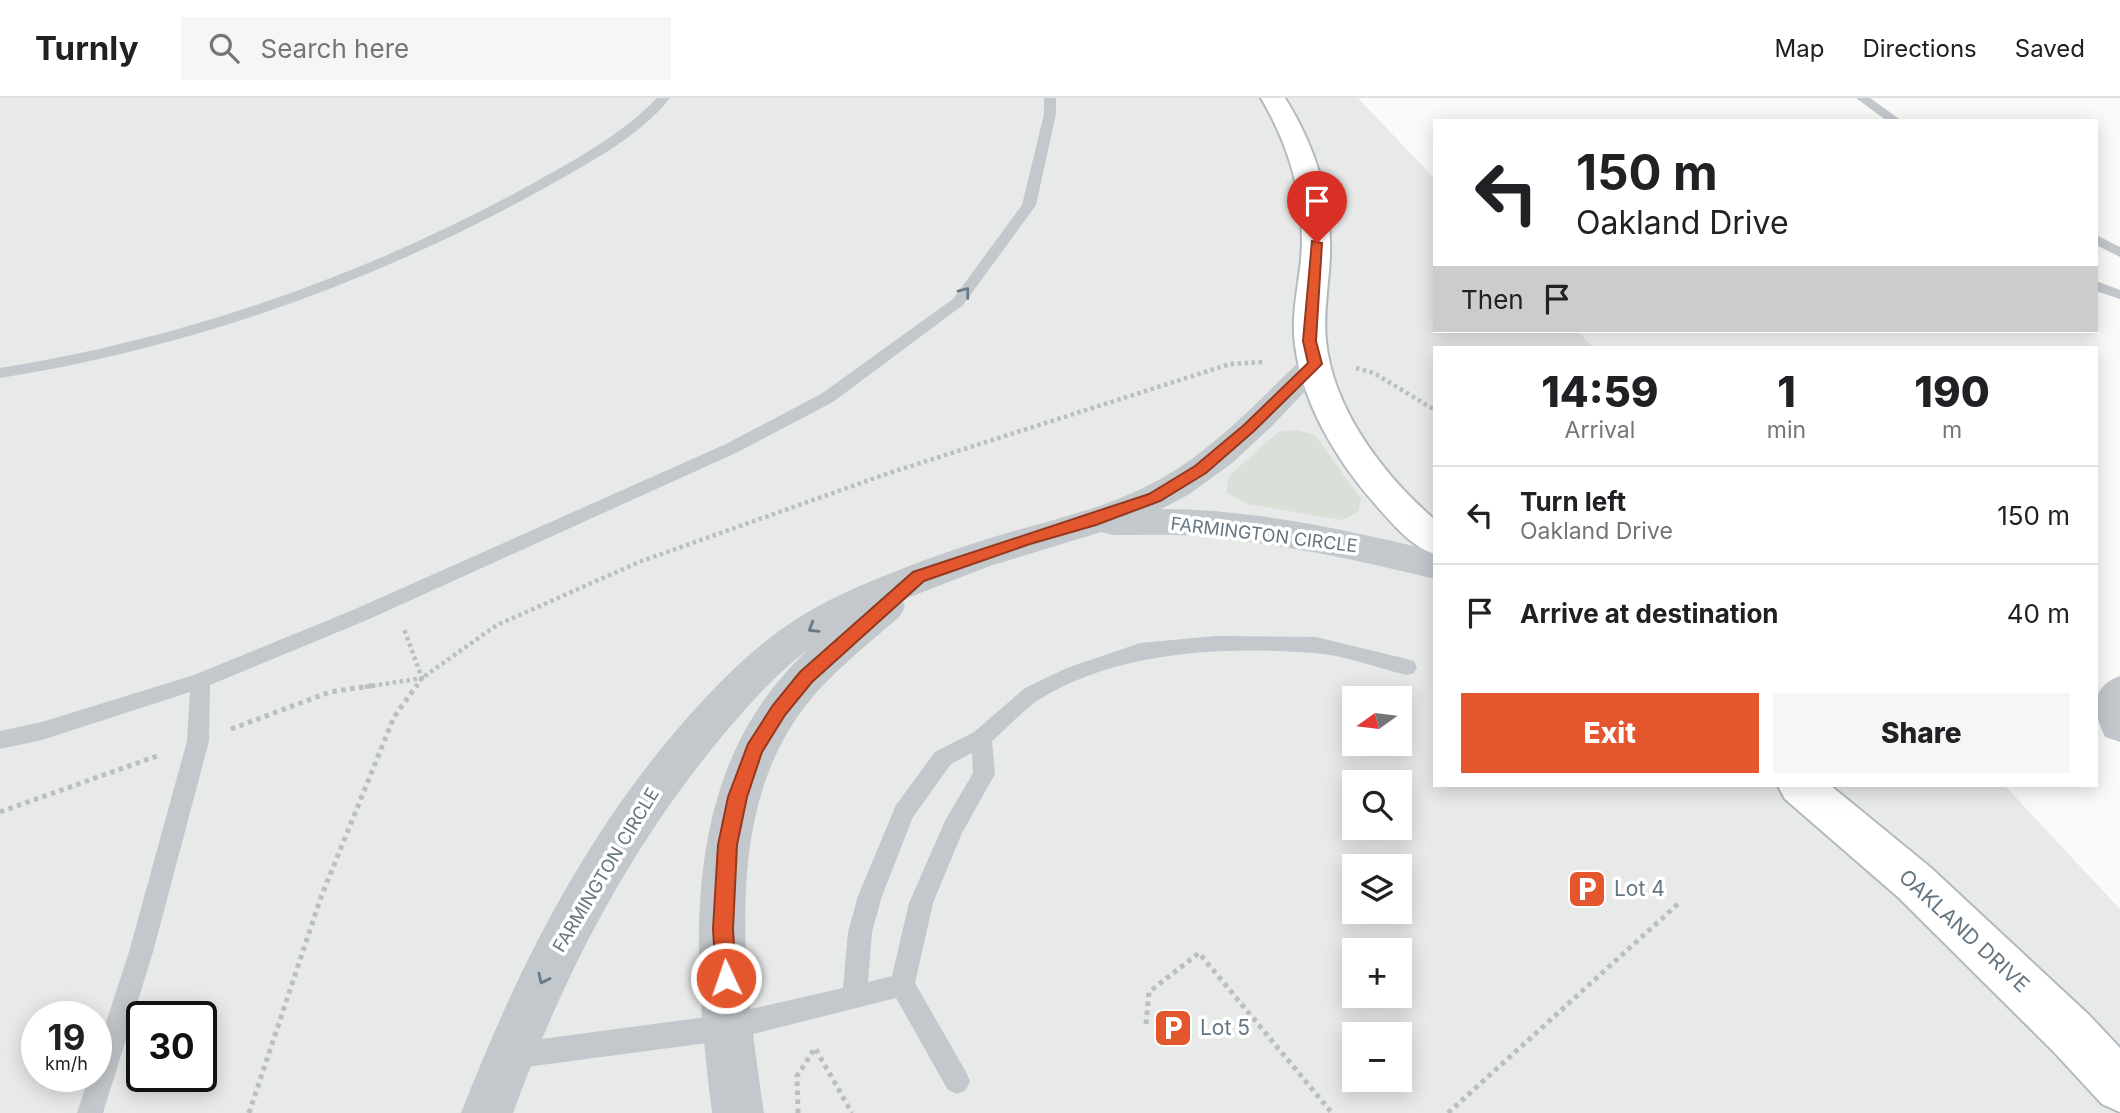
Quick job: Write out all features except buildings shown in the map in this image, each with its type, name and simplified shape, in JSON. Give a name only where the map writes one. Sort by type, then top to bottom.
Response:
[{"type":"street","points":[[1273,98],[1287,118],[1298,144],[1314,206],[1317,243],[1310,341],[1327,404],[1340,432],[1360,462],[1409,517],[1433,539]]},
{"type":"street","name":"FARMINGTON CIRCLE","points":[[487,1113],[507,1056],[553,958],[593,884],[640,808],[698,733],[755,672],[791,641],[820,623],[919,577],[1154,498],[1200,469],[1249,428],[1315,364]]},
{"type":"street","name":"FARMINGTON CIRCLE","points":[[1090,521],[1197,523],[1230,527],[1360,546],[1433,564]]},
{"type":"street","name":"FARMINGTON CIRCLE","points":[[738,1113],[723,929],[727,845],[737,797],[755,749],[779,710],[806,677],[919,577]]},
{"type":"street","points":[[2120,693],[2117,696],[2115,712],[2120,725]]},
{"type":"street","name":"OAKLAND DRIVE","points":[[1801,787],[1914,881],[2071,1033],[2120,1086]]},
{"type":"lane","points":[[0,373],[96,357],[216,321],[328,282],[429,240],[520,197],[649,116],[664,98]]},
{"type":"lane","points":[[0,740],[42,731],[200,681],[392,601],[732,447],[827,398],[958,302],[1029,205],[1050,114],[1050,98]]},
{"type":"lane","points":[[1862,98],[1893,119]]},
{"type":"lane","points":[[2098,240],[2120,253]]},
{"type":"lane","points":[[2098,286],[2120,295]]},
{"type":"lane","points":[[855,997],[860,932],[870,895],[904,812],[943,758],[981,738],[1032,694],[1074,674],[1140,651],[1216,644],[1316,645],[1407,667]]},
{"type":"lane","points":[[90,1113],[141,952],[198,741],[200,681]]},
{"type":"lane","points":[[957,1081],[902,985],[921,903],[953,828],[984,774],[981,738]]},
{"type":"lane","points":[[507,1056],[729,1027],[902,985]]},
{"type":"path","points":[[249,1113],[321,897],[394,717],[422,678],[498,625],[639,562],[775,511],[1018,430],[1230,364],[1346,366],[1374,373],[1433,409]]},
{"type":"path","points":[[392,601],[422,678]]},
{"type":"path","points":[[1448,1113],[1678,904]]},
{"type":"path","points":[[1146,1024],[1149,992],[1199,953],[1332,1113]]},
{"type":"path","points":[[798,1113],[797,1076],[815,1048],[852,1113]]},
{"type":"shaded area","points":[[0,98],[1358,98],[1433,177],[1433,333],[1579,333],[1592,346],[1433,346],[1433,787],[2006,787],[2120,909],[2120,1113],[0,1113]]},
{"type":"shaded area","points":[[1296,430],[1315,435],[1361,499],[1358,512],[1342,520],[1248,504],[1227,493],[1228,477],[1278,432]]},
{"type":"place","name":"Lot 4","points":[[1587,889]]},
{"type":"place","name":"Lot 5","points":[[1173,1028]]},
{"type":"route","points":[[726,978],[723,929],[727,845],[737,797],[755,749],[779,710],[806,677],[919,577],[1154,498],[1200,469],[1249,428],[1315,364],[1310,341],[1317,243]]}]
